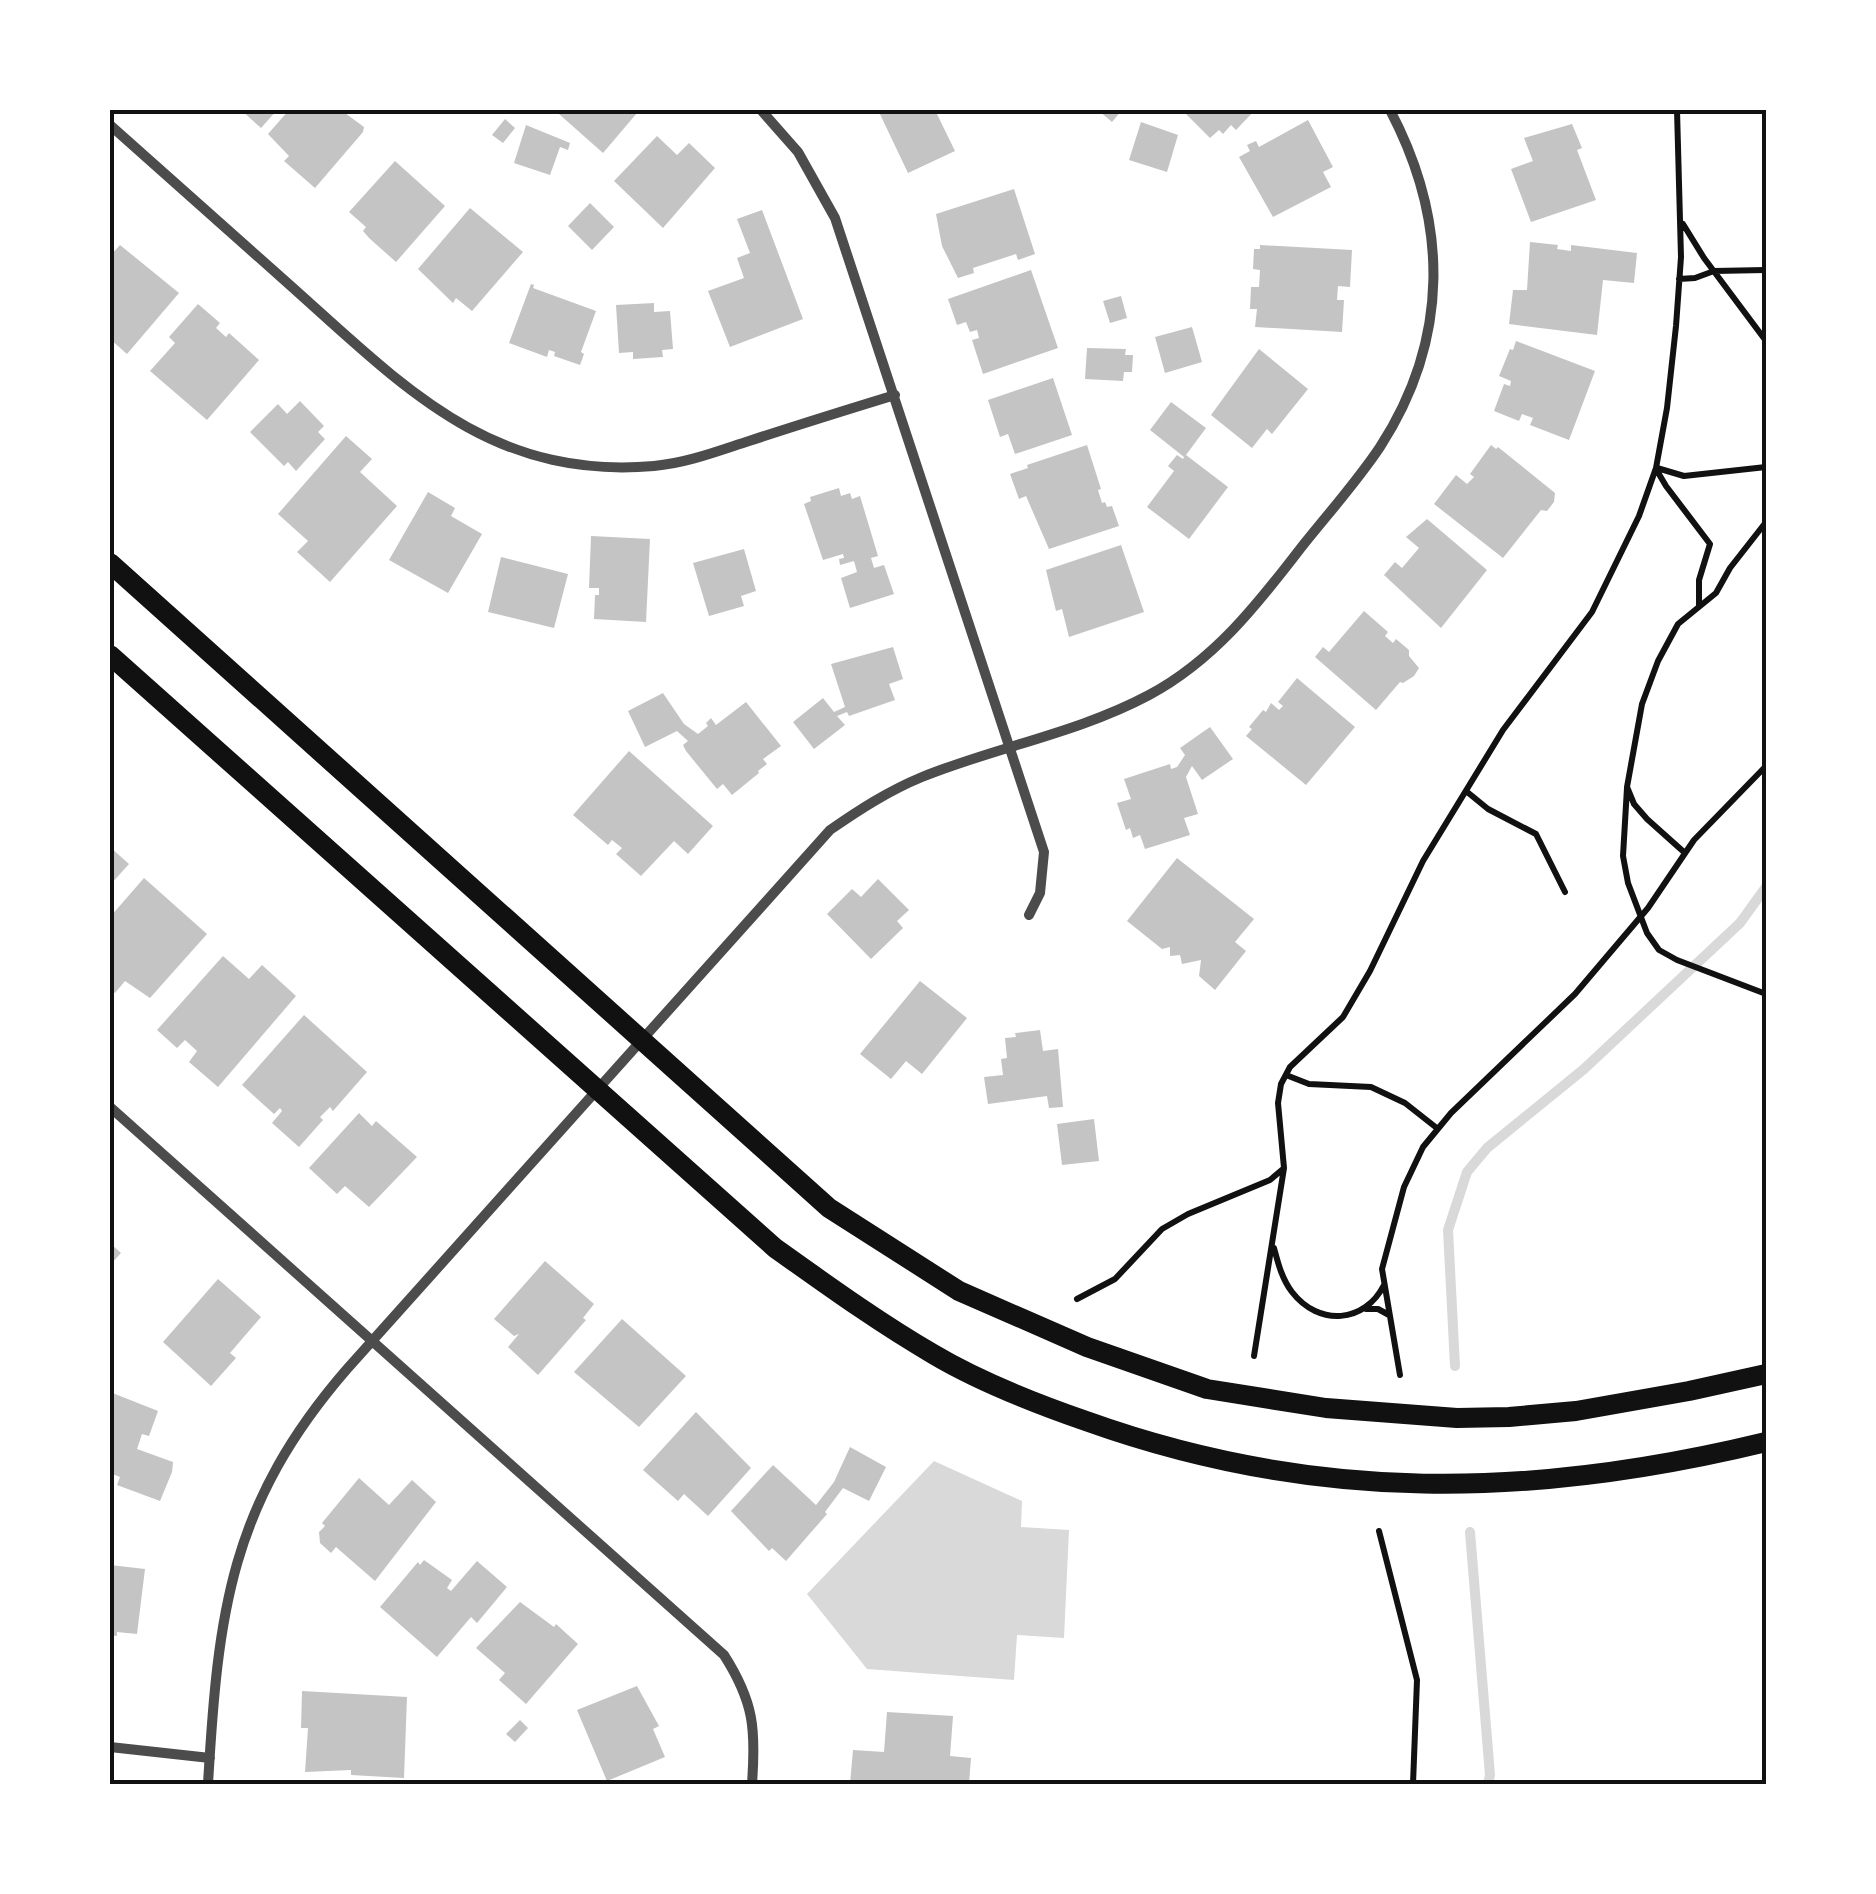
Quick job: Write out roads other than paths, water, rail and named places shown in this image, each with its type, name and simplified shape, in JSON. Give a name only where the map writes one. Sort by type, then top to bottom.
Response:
[{"type":"main road","points":[[110,563],[829,1208],[959,1291],[1087,1347],[1207,1389],[1326,1408],[1457,1418],[1509,1417],[1576,1411],[1766,1374]]},
{"type":"main road","points":[[110,655],[776,1248],[846,1300],[936,1356],[1041,1405],[1156,1446],[1280,1474],[1391,1483],[1500,1484],[1650,1467],[1766,1442]]},
{"type":"street","points":[[760,110],[798,152],[836,218],[895,395],[1044,852],[1040,893],[1028,916]]},
{"type":"street","points":[[208,1784],[220,1642],[230,1586],[256,1504],[301,1426],[372,1342],[830,830],[883,795],[923,776],[1115,712],[1154,693],[1187,670],[1246,618],[1380,448],[1422,354],[1434,286],[1432,228],[1423,185],[1390,110]]},
{"type":"street","points":[[110,125],[364,352],[434,408],[492,442],[540,459],[574,466],[658,466],[696,458],[895,395]]},
{"type":"street","points":[[110,1107],[724,1655],[745,1689],[750,1706],[752,1784]]},
{"type":"street","points":[[110,1747],[210,1758]]},
{"type":"waterway","points":[[1455,1366],[1448,1230],[1467,1172],[1487,1148],[1584,1069],[1740,923],[1766,887]]},
{"type":"waterway","points":[[1470,1532],[1488,1784]]}]
